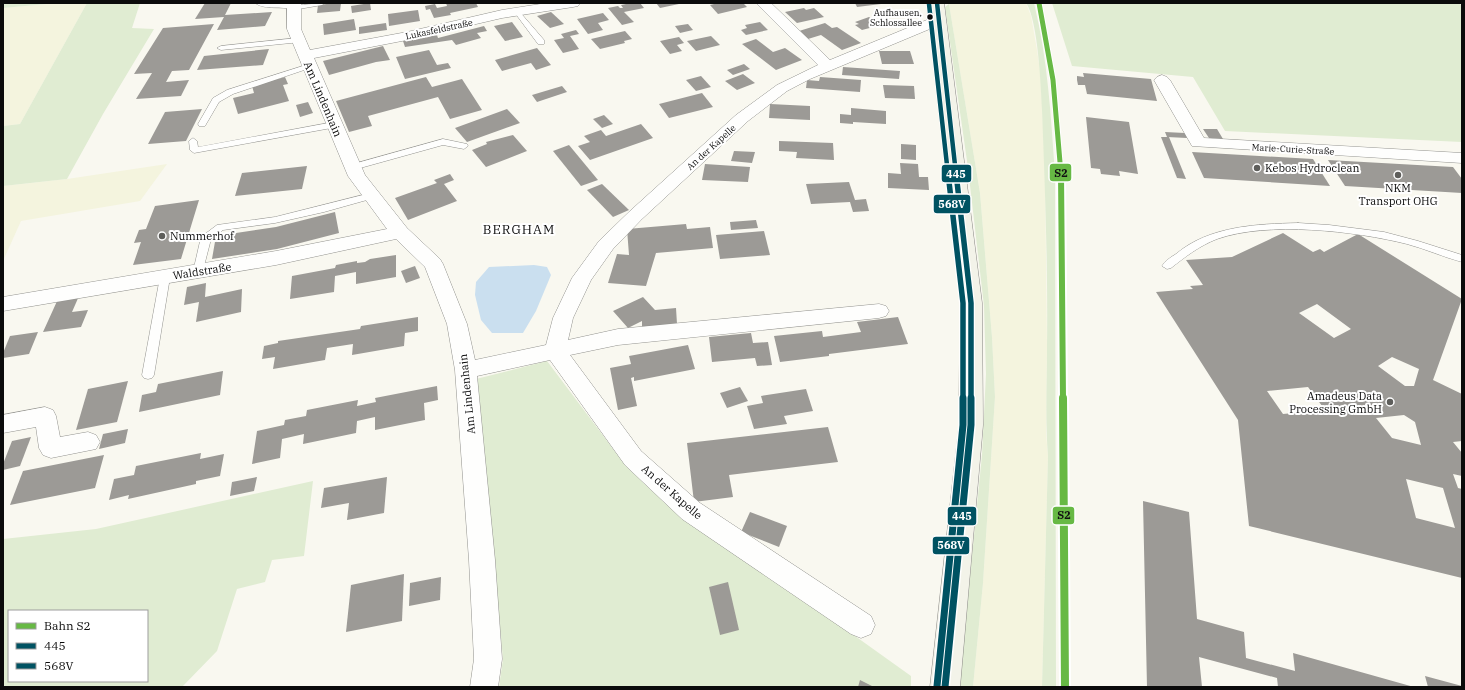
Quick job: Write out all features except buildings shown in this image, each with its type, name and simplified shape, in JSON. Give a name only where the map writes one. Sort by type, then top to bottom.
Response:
[{"type":"main road","points":[[938,11],[971,303],[971,425],[945,687]]},
{"type":"street","name":"Lukasfeldstraße","points":[[304,54],[406,36],[500,8],[517,12],[573,3]]},
{"type":"street","points":[[763,3],[827,66]]},
{"type":"street","name":"Am Lindenhain","points":[[293,6],[294,29],[357,176],[400,232],[433,264],[457,324],[466,370],[488,659],[484,687]]},
{"type":"street","name":"An der Kapelle","points":[[861,625],[691,511],[633,458],[555,351],[563,318],[582,278],[606,245],[636,215],[742,118],[782,88],[938,11]]},
{"type":"street","name":"Marie-Curie-Straße","points":[[1162,80],[1198,143],[1462,158]]},
{"type":"street","name":"Waldstraße","points":[[3,304],[276,258],[400,232]]},
{"type":"street","points":[[466,370],[618,337],[879,311]]},
{"type":"street","points":[[3,424],[45,416],[51,448],[88,442]]},
{"type":"lane","points":[[258,3],[270,6],[293,6],[322,3]]},
{"type":"lane","points":[[517,12],[541,42]]},
{"type":"lane","points":[[221,48],[304,54]]},
{"type":"lane","points":[[202,124],[216,100],[304,54]]},
{"type":"lane","points":[[193,141],[194,150],[334,125]]},
{"type":"lane","points":[[353,168],[443,142],[464,146]]},
{"type":"lane","points":[[198,272],[206,238],[220,227],[282,218],[324,209],[371,196]]},
{"type":"lane","points":[[1166,266],[1192,246],[1207,239],[1231,232],[1296,226],[1334,228],[1368,233],[1408,241],[1462,259]]},
{"type":"lane","points":[[148,375],[165,277]]},
{"type":"green space","points":[[3,3],[58,3],[3,8]]},
{"type":"green space","points":[[58,3],[87,3],[20,124],[3,126],[3,8]]},
{"type":"green space","points":[[87,3],[140,3],[132,28],[154,29],[103,114],[67,179],[3,186],[3,126],[20,124]]},
{"type":"green space","points":[[1026,3],[1031,16],[1041,78],[1045,173],[1047,346],[1046,433],[1048,456],[1042,687],[973,687],[983,583],[995,397],[992,337],[980,193],[949,4]]},
{"type":"green space","points":[[1026,3],[1034,3],[1043,46],[1055,175],[1056,687],[1042,687],[1048,456],[1046,415],[1046,228],[1040,71],[1033,23]]},
{"type":"green space","points":[[1052,3],[1459,3],[1462,6],[1462,142],[1225,131],[1193,77],[1072,66]]},
{"type":"green space","points":[[949,4],[980,193],[992,337],[995,397],[983,583],[973,687],[959,687],[982,455],[986,374],[984,306],[968,168],[945,7]]},
{"type":"green space","points":[[167,164],[140,201],[21,221],[3,261],[3,186],[67,179]]},
{"type":"green space","points":[[547,361],[626,466],[652,491],[911,676],[911,687],[499,687],[503,659],[476,379]]},
{"type":"green space","points":[[313,481],[304,556],[272,560],[265,582],[237,589],[217,651],[182,687],[3,687],[3,539],[96,529]]},
{"type":"water","points":[[534,265],[547,267],[551,275],[536,311],[523,333],[492,333],[481,320],[475,295],[476,282],[489,267]]},
{"type":"rail line","name":"S2","points":[[1039,3],[1053,80],[1061,176],[1065,687]]},
{"type":"transit line","name":"445","points":[[937,3],[971,303],[971,425],[945,687]]},
{"type":"transit line","name":"568V","points":[[929,4],[963,303],[963,425],[937,686]]},
{"type":"place","name":"Aufhausen, Schlossallee","points":[[930,17]]},
{"type":"place","name":"Kebos Hydroclean","points":[[1257,168]]},
{"type":"place","name":"NKM Transport OHG","points":[[1398,175]]},
{"type":"place","name":"Nummerhof","points":[[162,236]]},
{"type":"place","name":"Amadeus Data Processing GmbH","points":[[1390,402]]},
{"type":"district","name":"BERGHAM","points":[[519,229]]}]
